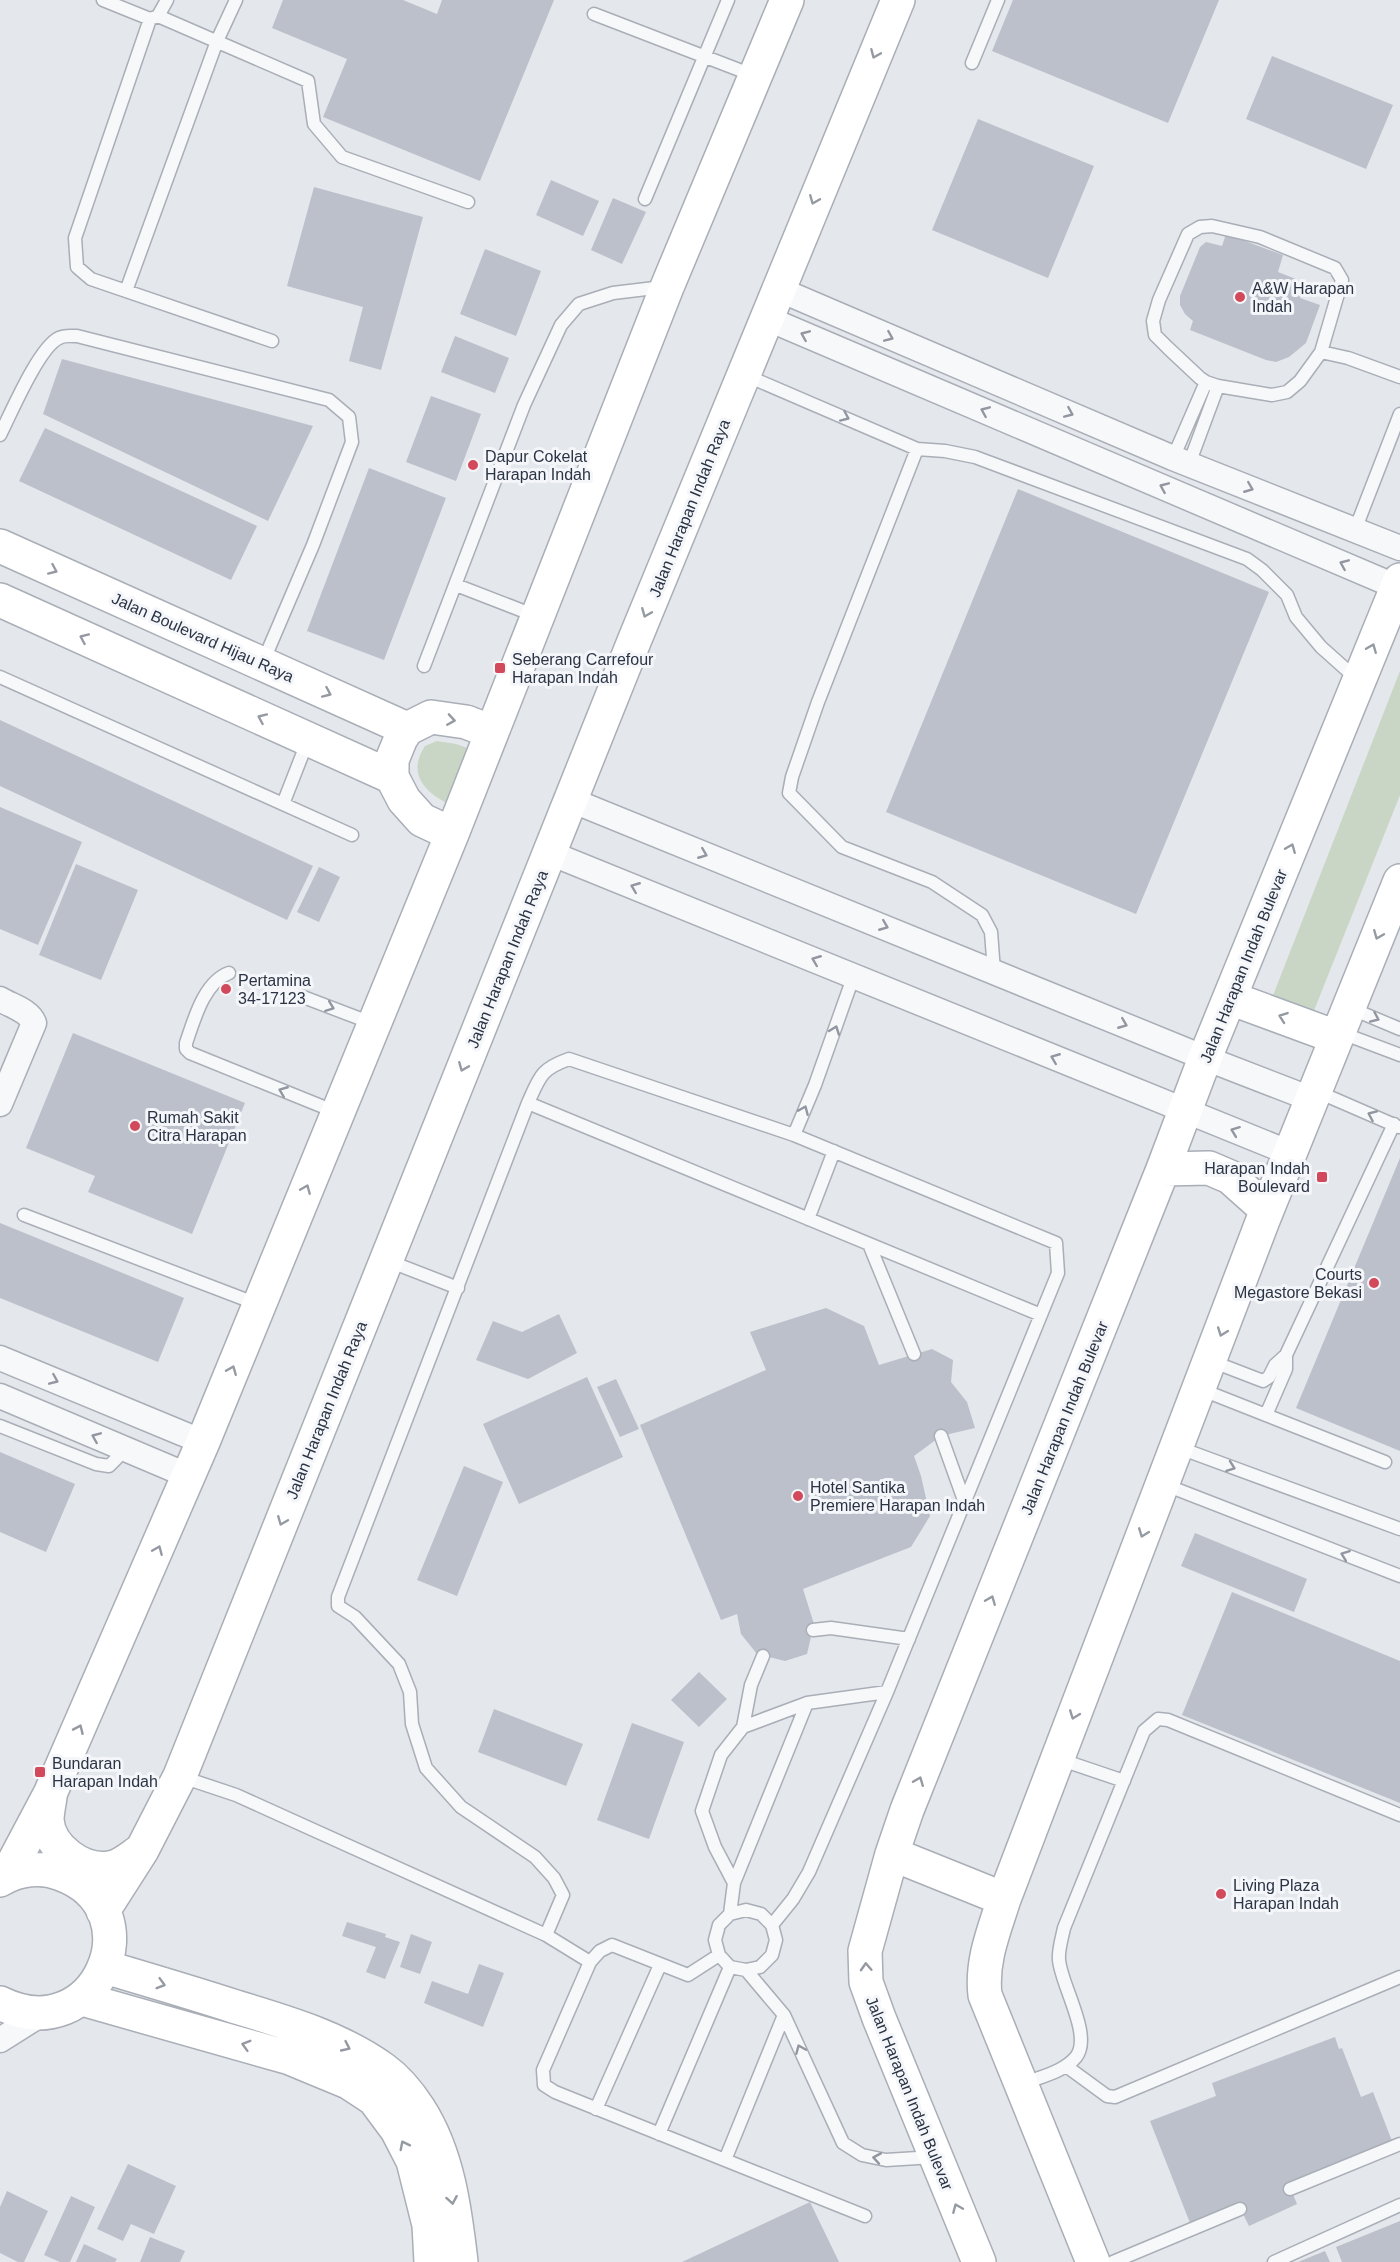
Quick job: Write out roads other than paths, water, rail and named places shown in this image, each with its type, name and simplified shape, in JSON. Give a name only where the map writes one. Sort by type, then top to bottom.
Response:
[{"type":"street","points":[[4,1878],[50,1794],[189,1476],[452,834],[667,287],[787,0]]},
{"type":"street","name":"Jalan Harapan Indah Raya","points":[[103,1911],[142,1850],[180,1776],[743,374],[898,0]]},
{"type":"street","points":[[772,304],[1400,548]]},
{"type":"street","points":[[772,304],[1399,584]]},
{"type":"street","name":"Jalan Boulevard Hijau Raya","points":[[0,546],[407,729]]},
{"type":"street","name":"Jalan Harapan Indah Bulevar","points":[[979,2262],[866,1982],[865,1952],[892,1854],[907,1810],[1163,1169],[1205,1058],[1399,584]]},
{"type":"street","points":[[0,600],[392,777]]},
{"type":"street","points":[[452,834],[422,820],[405,800],[392,777],[392,760],[407,729],[431,717],[466,722],[492,732]]},
{"type":"street","points":[[571,800],[1205,1058],[1313,1094]]},
{"type":"street","points":[[550,853],[1290,1153]]},
{"type":"street","points":[[1093,2262],[985,1995],[983,1978],[992,1894],[1058,1758],[1267,1210],[1400,881]]},
{"type":"street","points":[[1230,998],[1341,1025]]},
{"type":"street","points":[[0,999],[26,1012],[34,1023],[0,1104]]},
{"type":"street","points":[[1163,1169],[1209,1168],[1230,1177],[1267,1210]]},
{"type":"street","points":[[0,1358],[203,1442]]},
{"type":"street","points":[[0,1396],[189,1476]]},
{"type":"street","points":[[50,1794],[47,1821],[52,1839],[72,1859],[92,1868],[110,1868],[121,1864],[142,1850]]},
{"type":"street","points":[[892,1854],[992,1894]]},
{"type":"street","points":[[0,2003],[13,2009],[43,2013],[63,2009],[82,1999],[96,1985],[105,1967],[110,1939],[108,1924],[95,1897],[70,1877],[55,1871],[39,1869],[23,1870],[4,1878]]},
{"type":"street","points":[[105,1967],[282,2021],[349,2048],[384,2070],[409,2095],[436,2142],[449,2183],[461,2262]]},
{"type":"street","points":[[82,1999],[291,2058],[348,2082],[374,2099],[397,2130],[412,2161],[429,2225],[431,2262]]},
{"type":"street","points":[[0,2040],[43,2013]]},
{"type":"lane","points":[[103,0],[217,41],[308,81],[314,124],[342,157],[468,202]]},
{"type":"lane","points":[[167,0],[154,17],[75,238],[77,267],[91,279],[272,341]]},
{"type":"lane","points":[[126,291],[217,41],[236,0]]},
{"type":"lane","points":[[645,199],[728,0]]},
{"type":"lane","points":[[972,63],[998,0]]},
{"type":"lane","points":[[594,14],[755,76]]},
{"type":"lane","points":[[1212,226],[1260,237],[1335,268],[1342,280],[1321,352],[1300,381],[1287,392],[1272,395],[1206,382],[1155,335],[1153,321],[1159,300],[1188,234],[1200,228],[1212,226]]},
{"type":"lane","points":[[424,666],[524,405],[561,325],[579,304],[612,292],[667,287]]},
{"type":"lane","points":[[0,435],[36,364],[50,344],[60,336],[77,336],[329,400],[349,417],[352,442],[262,664]]},
{"type":"lane","points":[[1321,352],[1332,352],[1400,377]]},
{"type":"lane","points":[[743,374],[917,449],[945,451],[975,457],[1246,559],[1262,570],[1287,595],[1296,617],[1321,647],[1359,680]]},
{"type":"lane","points":[[1181,461],[1206,382]]},
{"type":"lane","points":[[1181,461],[1218,386]]},
{"type":"lane","points":[[1355,530],[1400,414]]},
{"type":"lane","points":[[917,449],[818,702],[792,777],[789,794],[842,847],[932,882],[982,915],[991,932],[994,971]]},
{"type":"lane","points":[[456,585],[537,616]]},
{"type":"lane","points":[[0,677],[352,835]]},
{"type":"lane","points":[[283,804],[309,739]]},
{"type":"lane","points":[[229,973],[218,977],[201,1004],[186,1043],[186,1049],[190,1053],[338,1113]]},
{"type":"lane","points":[[794,1135],[815,1085],[854,975]]},
{"type":"lane","points":[[285,990],[375,1024]]},
{"type":"lane","points":[[1341,1025],[1400,1029]]},
{"type":"lane","points":[[1341,1025],[1400,1054]]},
{"type":"lane","points":[[546,1935],[563,1895],[554,1878],[535,1857],[461,1807],[426,1768],[412,1724],[410,1692],[399,1664],[355,1617],[338,1606],[338,1597],[528,1103],[538,1081],[549,1066],[569,1059],[794,1135],[1056,1243],[1059,1273],[887,1692],[809,1872],[794,1899],[772,1925]]},
{"type":"lane","points":[[1205,1375],[1263,1381],[1269,1377],[1275,1365],[1286,1355],[1397,1126],[1313,1094]]},
{"type":"lane","points":[[528,1103],[1041,1315]]},
{"type":"lane","points":[[808,1219],[834,1151]]},
{"type":"lane","points":[[24,1215],[258,1305]]},
{"type":"lane","points":[[869,1244],[914,1354]]},
{"type":"lane","points":[[386,1260],[458,1288]]},
{"type":"lane","points":[[1266,1415],[1286,1370],[1286,1355]]},
{"type":"lane","points":[[1205,1375],[1266,1415],[1385,1462]]},
{"type":"lane","points":[[0,1426],[96,1464],[109,1466],[117,1458],[121,1448]]},
{"type":"lane","points":[[941,1436],[965,1503]]},
{"type":"lane","points":[[1176,1447],[1400,1529]]},
{"type":"lane","points":[[1162,1484],[1400,1576]]},
{"type":"lane","points":[[813,1630],[831,1628],[909,1639]]},
{"type":"lane","points":[[734,1883],[716,1847],[702,1811],[721,1755],[743,1727],[751,1685],[763,1656]]},
{"type":"lane","points":[[743,1727],[807,1703],[887,1692]]},
{"type":"lane","points":[[730,1914],[734,1883],[807,1703]]},
{"type":"lane","points":[[1020,2086],[1066,2066],[1076,2057],[1081,2048],[1075,2011],[1059,1959],[1060,1945],[1064,1928],[1144,1731],[1158,1719],[1168,1720],[1400,1815]]},
{"type":"lane","points":[[1058,1758],[1124,1781]]},
{"type":"lane","points":[[180,1776],[236,1795],[546,1935],[590,1962]]},
{"type":"lane","points":[[746,1910],[760,1914],[772,1925],[776,1940],[772,1955],[760,1967],[746,1970],[730,1966],[719,1955],[715,1940],[719,1925],[730,1914],[746,1910]]},
{"type":"lane","points":[[719,1955],[688,1975],[612,1945],[600,1951],[590,1962],[543,2070],[544,2085],[596,2109],[865,2216]]},
{"type":"lane","points":[[596,2109],[660,1965]]},
{"type":"lane","points":[[659,2134],[730,1966]]},
{"type":"lane","points":[[746,1970],[784,2015],[843,2143],[862,2155],[886,2160],[935,2157]]},
{"type":"lane","points":[[1066,2066],[1107,2096],[1115,2097],[1400,1977]]},
{"type":"lane","points":[[725,2160],[784,2015]]},
{"type":"lane","points":[[1290,2188],[1400,2144]]},
{"type":"lane","points":[[1274,2262],[1400,2205]]},
{"type":"lane","points":[[1113,2262],[1240,2209]]},
{"type":"place","name":"A&W Harapan Indah","points":[[1240,297]]},
{"type":"place","name":"Dapur Cokelat Harapan Indah","points":[[473,465]]},
{"type":"place","name":"Seberang Carrefour Harapan Indah","points":[[500,668]]},
{"type":"place","name":"Pertamina 34-17123","points":[[226,989]]},
{"type":"place","name":"Rumah Sakit Citra Harapan","points":[[135,1126]]},
{"type":"place","name":"Harapan Indah Boulevard","points":[[1322,1177]]},
{"type":"place","name":"Courts Megastore Bekasi","points":[[1374,1283]]},
{"type":"place","name":"Hotel Santika Premiere Harapan Indah","points":[[798,1496]]},
{"type":"place","name":"Bundaran Harapan Indah","points":[[40,1772]]},
{"type":"place","name":"Living Plaza Harapan Indah","points":[[1221,1894]]}]
